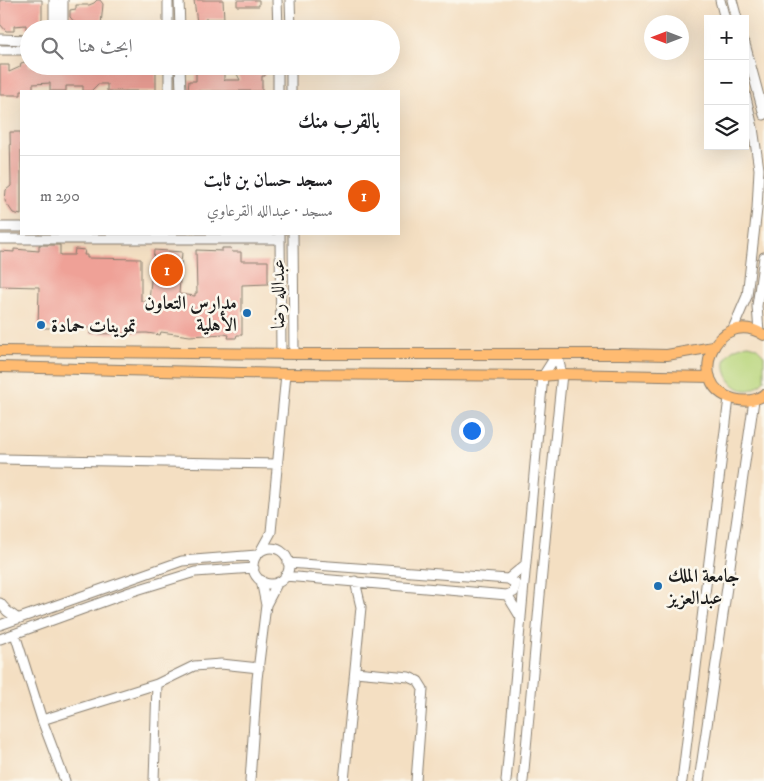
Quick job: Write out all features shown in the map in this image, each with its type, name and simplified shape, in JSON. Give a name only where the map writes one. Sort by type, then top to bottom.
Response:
[{"type":"main road","points":[[761,333],[750,329],[732,331],[724,335],[713,347],[709,362],[710,377],[721,393],[742,401],[754,400],[764,395]]},
{"type":"main road","points":[[0,351],[667,355],[713,347]]},
{"type":"main road","points":[[0,367],[286,374],[543,376],[562,374],[710,377]]},
{"type":"street","points":[[54,0],[54,20]]},
{"type":"street","points":[[63,0],[63,20]]},
{"type":"street","points":[[168,0],[168,20]]},
{"type":"street","points":[[179,0],[180,20]]},
{"type":"street","points":[[277,0],[278,20]]},
{"type":"street","points":[[290,0],[290,20]]},
{"type":"street","points":[[720,0],[724,15]]},
{"type":"street","points":[[732,0],[737,15]]},
{"type":"street","points":[[0,39],[20,40]]},
{"type":"street","points":[[0,50],[20,50]]},
{"type":"street","points":[[749,59],[764,115]]},
{"type":"street","points":[[169,75],[169,90]]},
{"type":"street","points":[[180,75],[180,90]]},
{"type":"street","points":[[278,75],[278,90]]},
{"type":"street","points":[[291,75],[292,90]]},
{"type":"street","points":[[732,331],[747,296],[757,209],[759,169],[754,128],[748,105]]},
{"type":"street","points":[[0,227],[20,227]]},
{"type":"street","name":"عبدالله رضا","points":[[293,235],[294,354]]},
{"type":"street","points":[[0,239],[280,237]]},
{"type":"street","name":"عبدالله رضا","points":[[280,237],[281,354]]},
{"type":"street","points":[[761,333],[757,306],[764,257]]},
{"type":"street","points":[[523,781],[562,374],[557,354]]},
{"type":"street","points":[[506,781],[543,376],[557,354]]},
{"type":"street","points":[[250,781],[258,668],[266,605],[261,580],[254,568],[258,554],[271,532],[286,374]]},
{"type":"street","points":[[682,781],[730,398]]},
{"type":"street","points":[[700,781],[754,400]]},
{"type":"street","points":[[0,459],[278,464]]},
{"type":"street","points":[[266,605],[282,579],[288,563],[287,558],[271,532]]},
{"type":"street","points":[[0,625],[182,561],[258,554],[268,548],[281,551]]},
{"type":"street","points":[[261,580],[271,584],[282,579],[356,581],[506,595],[514,592],[515,583],[508,578],[288,563]]},
{"type":"street","points":[[508,578],[526,564]]},
{"type":"street","points":[[0,639],[130,592],[195,572],[254,568]]},
{"type":"street","points":[[344,781],[361,607],[356,581]]},
{"type":"street","points":[[506,595],[521,618]]},
{"type":"street","points":[[0,603],[18,619]]},
{"type":"street","points":[[15,634],[42,720],[65,781]]},
{"type":"street","points":[[42,720],[157,684],[194,666],[221,664],[258,668]]},
{"type":"street","points":[[355,672],[409,677],[418,681],[423,690],[416,781]]},
{"type":"street","points":[[154,781],[157,684]]},
{"type":"green space","points":[[749,345],[756,347],[764,355],[764,380],[753,389],[743,390],[734,385],[728,377],[725,367],[727,357],[734,349]]},
{"type":"building","points":[[0,0],[42,0],[42,20],[20,20],[20,26],[14,26],[14,31],[6,31],[0,24]]},
{"type":"building","points":[[100,0],[103,4],[101,20],[73,20],[70,17],[70,10],[76,9],[76,5],[94,3]]},
{"type":"building","points":[[194,0],[223,0],[224,19],[197,20]]},
{"type":"building","points":[[237,0],[259,0],[259,6],[237,6]]},
{"type":"building","points":[[0,65],[9,65],[9,72],[20,67],[20,75],[156,75],[156,90],[107,90],[107,84],[98,84],[92,90],[83,90],[83,86],[66,86],[66,90],[50,90],[50,83],[33,84],[33,90],[20,90],[20,95],[0,95]]},
{"type":"building","points":[[196,75],[224,75],[224,81],[240,80],[238,75],[265,75],[262,76],[262,90],[188,90],[189,81],[196,81]]},
{"type":"building","points":[[10,132],[20,132],[20,215],[13,213],[5,201],[6,190],[11,186]]},
{"type":"building","points":[[39,245],[60,245],[60,255],[74,255],[75,249],[85,250],[84,255],[87,255],[87,258],[141,259],[141,301],[149,301],[154,250],[182,252],[179,294],[195,296],[195,293],[197,293],[196,250],[222,251],[222,248],[231,248],[232,252],[241,252],[241,261],[268,261],[268,284],[242,285],[242,335],[237,335],[236,338],[228,338],[229,335],[224,334],[190,336],[161,332],[160,335],[147,333],[90,334],[90,328],[38,328],[39,287],[0,286],[0,251],[14,252],[14,249],[39,251]]},
{"type":"place","name":"مسجد حسان بن ثابت","points":[[167,270]]},
{"type":"place","name":"مدارس التعاون الأهلية","points":[[247,313]]},
{"type":"place","name":"تموينات حمادة","points":[[41,325]]},
{"type":"place","name":"جامعة الملك عبدالعزيز","points":[[658,586]]}]
